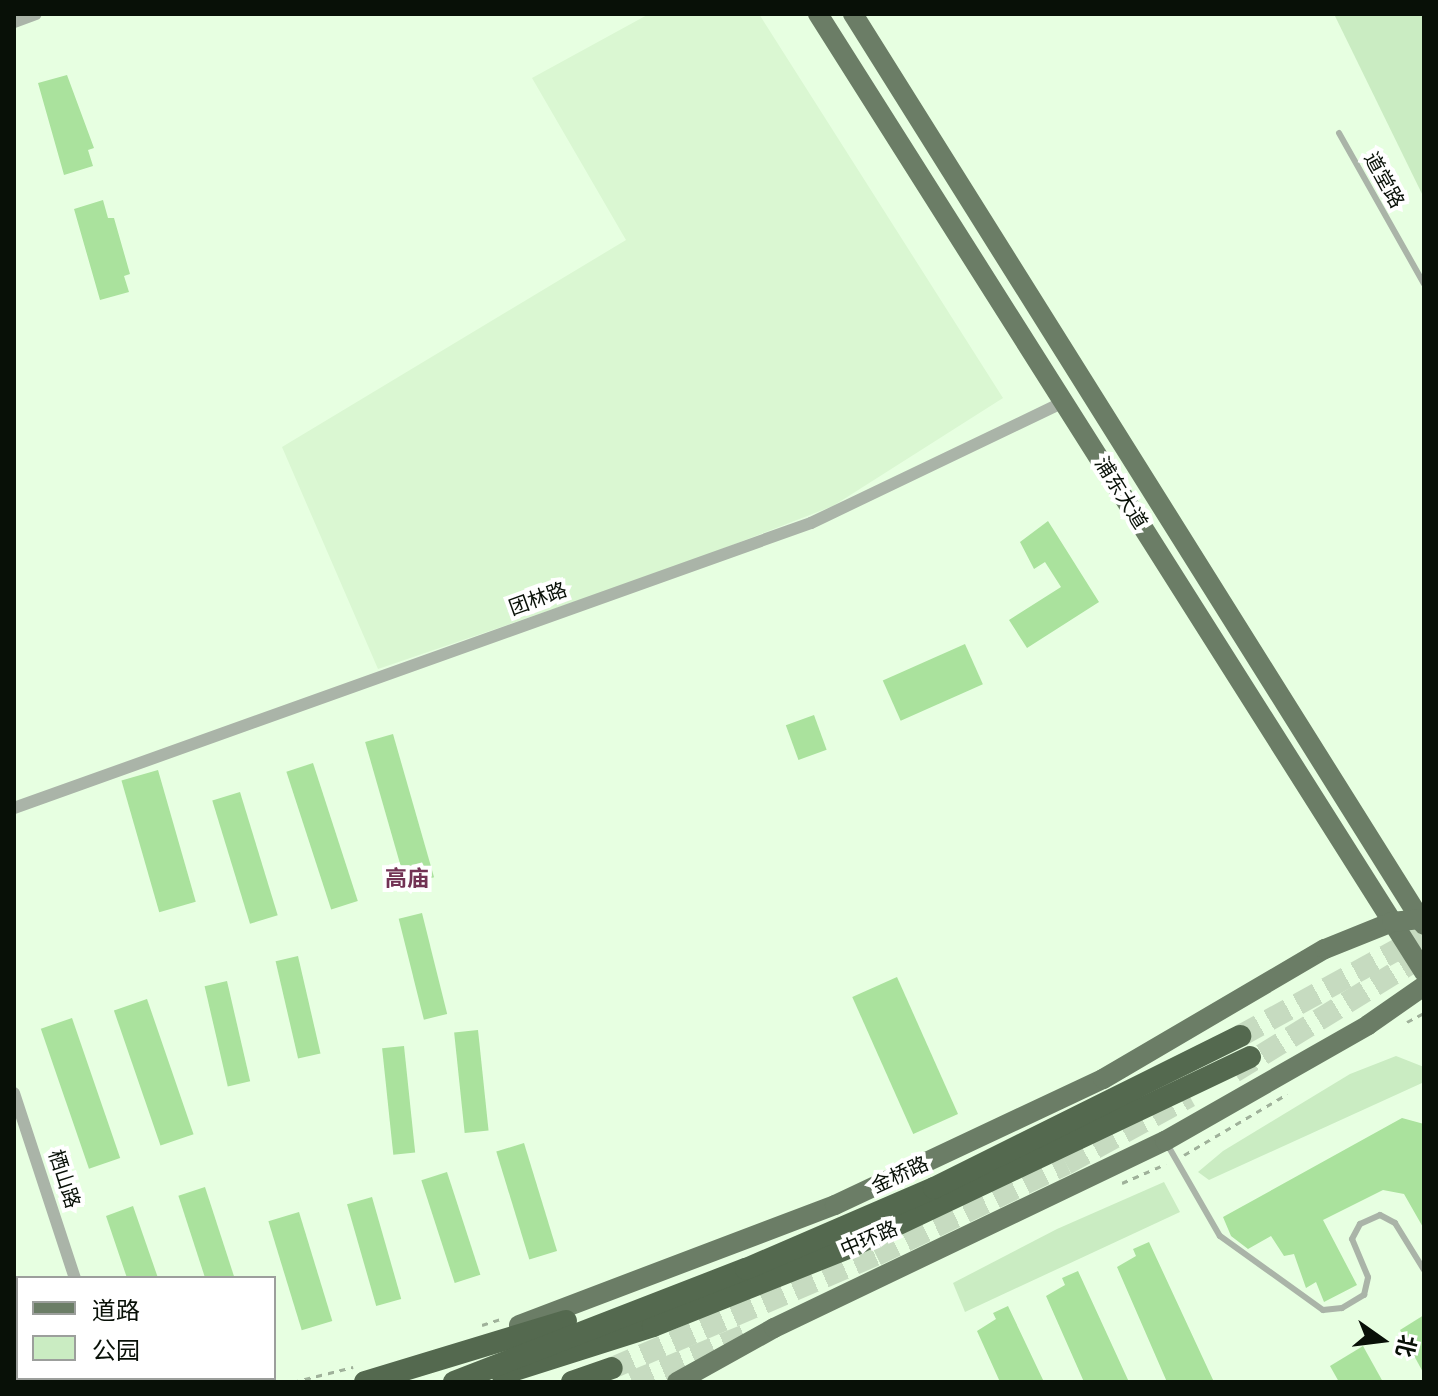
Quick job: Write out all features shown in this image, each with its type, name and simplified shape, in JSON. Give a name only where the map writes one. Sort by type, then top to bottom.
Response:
[{"type":"highway","points":[[454,1382],[840,1229],[1027,1144],[1240,1036]]},
{"type":"highway","name":"中环路","points":[[472,1382],[556,1361],[848,1248],[1250,1057]]},
{"type":"highway","points":[[359,1377],[451,1359],[840,1229]]},
{"type":"highway","points":[[572,1382],[612,1368]]},
{"type":"main road","name":"浦东大道","points":[[818,14],[1424,972]]},
{"type":"main road","name":"浦东大道","points":[[853,14],[1422,922]]},
{"type":"main road","name":"金桥路","points":[[359,1377],[716,1255],[835,1205],[1103,1079],[1325,949],[1392,922],[1422,922]]},
{"type":"main road","points":[[677,1382],[774,1328],[1165,1141],[1368,1025],[1424,986]]},
{"type":"street","points":[[14,22],[36,14]]},
{"type":"street","name":"团林路","points":[[14,808],[811,523],[1064,402]]},
{"type":"street","name":"栖山路","points":[[14,1093],[74,1276]]},
{"type":"lane","name":"道堂路","points":[[1339,133],[1424,284]]},
{"type":"lane","points":[[1165,1141],[1220,1236],[1323,1310],[1342,1308],[1364,1295],[1368,1277],[1352,1239],[1360,1224],[1380,1215],[1395,1223],[1424,1270]]},
{"type":"path","points":[[472,1328],[502,1319]]},
{"type":"path","points":[[293,1382],[359,1377]]},
{"type":"shaded area","points":[[649,14],[759,14],[1003,398],[833,506],[665,571],[378,669],[282,447],[626,240],[532,78]]},
{"type":"green space","points":[[1334,14],[1424,14],[1424,198]]},
{"type":"green space","points":[[1396,1056],[1424,1067],[1422,1083],[1209,1180],[1198,1172],[1223,1151],[1350,1074]]},
{"type":"green space","points":[[1164,1182],[1180,1212],[965,1312],[953,1283],[1057,1229]]},
{"type":"building","points":[[67,75],[94,148],[88,150],[93,166],[64,175],[38,83]]},
{"type":"building","points":[[103,200],[108,218],[114,218],[130,274],[124,276],[129,292],[100,300],[74,209]]},
{"type":"building","points":[[1048,521],[1099,602],[1027,648],[1009,620],[1061,587],[1045,562],[1034,569],[1020,542]]},
{"type":"building","points":[[965,644],[983,684],[901,721],[883,681]]},
{"type":"building","points":[[814,715],[827,750],[798,760],[786,725]]},
{"type":"building","points":[[393,734],[434,877],[406,885],[365,742]]},
{"type":"building","points":[[313,763],[358,901],[331,910],[286,772]]},
{"type":"building","points":[[158,770],[196,902],[159,912],[121,780]]},
{"type":"building","points":[[240,792],[278,915],[250,924],[212,800]]},
{"type":"building","points":[[422,913],[447,1014],[424,1020],[399,919]]},
{"type":"building","points":[[298,956],[320,1053],[298,1059],[276,961]]},
{"type":"building","points":[[897,977],[958,1114],[913,1134],[852,997]]},
{"type":"building","points":[[227,981],[250,1081],[228,1087],[205,986]]},
{"type":"building","points":[[147,999],[194,1134],[160,1146],[114,1010]]},
{"type":"building","points":[[72,1018],[120,1158],[89,1169],[41,1029]]},
{"type":"building","points":[[478,1030],[489,1130],[465,1133],[454,1033]]},
{"type":"building","points":[[404,1046],[415,1152],[393,1155],[382,1048]]},
{"type":"building","points":[[1402,1118],[1424,1124],[1424,1229],[1404,1194],[1383,1190],[1323,1220],[1357,1285],[1324,1302],[1316,1282],[1306,1288],[1294,1254],[1284,1256],[1271,1236],[1248,1249],[1231,1236],[1223,1217]]},
{"type":"building","points":[[524,1143],[557,1251],[529,1260],[496,1151]]},
{"type":"building","points":[[447,1172],[480,1275],[455,1283],[421,1180]]},
{"type":"building","points":[[205,1187],[234,1276],[204,1276],[178,1196]]},
{"type":"building","points":[[372,1197],[401,1299],[376,1306],[347,1204]]},
{"type":"building","points":[[133,1206],[157,1276],[126,1276],[106,1216]]},
{"type":"building","points":[[299,1212],[332,1321],[302,1330],[268,1221]]},
{"type":"building","points":[[1149,1242],[1214,1382],[1167,1382],[1117,1267],[1136,1256],[1133,1249]]},
{"type":"building","points":[[1078,1271],[1129,1382],[1084,1382],[1046,1296],[1065,1285],[1062,1278]]},
{"type":"building","points":[[1008,1306],[1044,1382],[1000,1382],[977,1331],[996,1319],[993,1313]]},
{"type":"building","points":[[1424,1315],[1424,1374],[1400,1330]]},
{"type":"building","points":[[1363,1346],[1383,1382],[1339,1382],[1330,1366]]},
{"type":"tunnel","points":[[1240,1036],[1424,935]]},
{"type":"tunnel","points":[[1234,1072],[1424,955]]},
{"type":"tunnel","points":[[612,1368],[876,1255],[1066,1164],[1190,1096]]},
{"type":"tunnel","points":[[632,1382],[753,1332]]},
{"type":"district","name":"高庙","points":[[407,879]]}]
